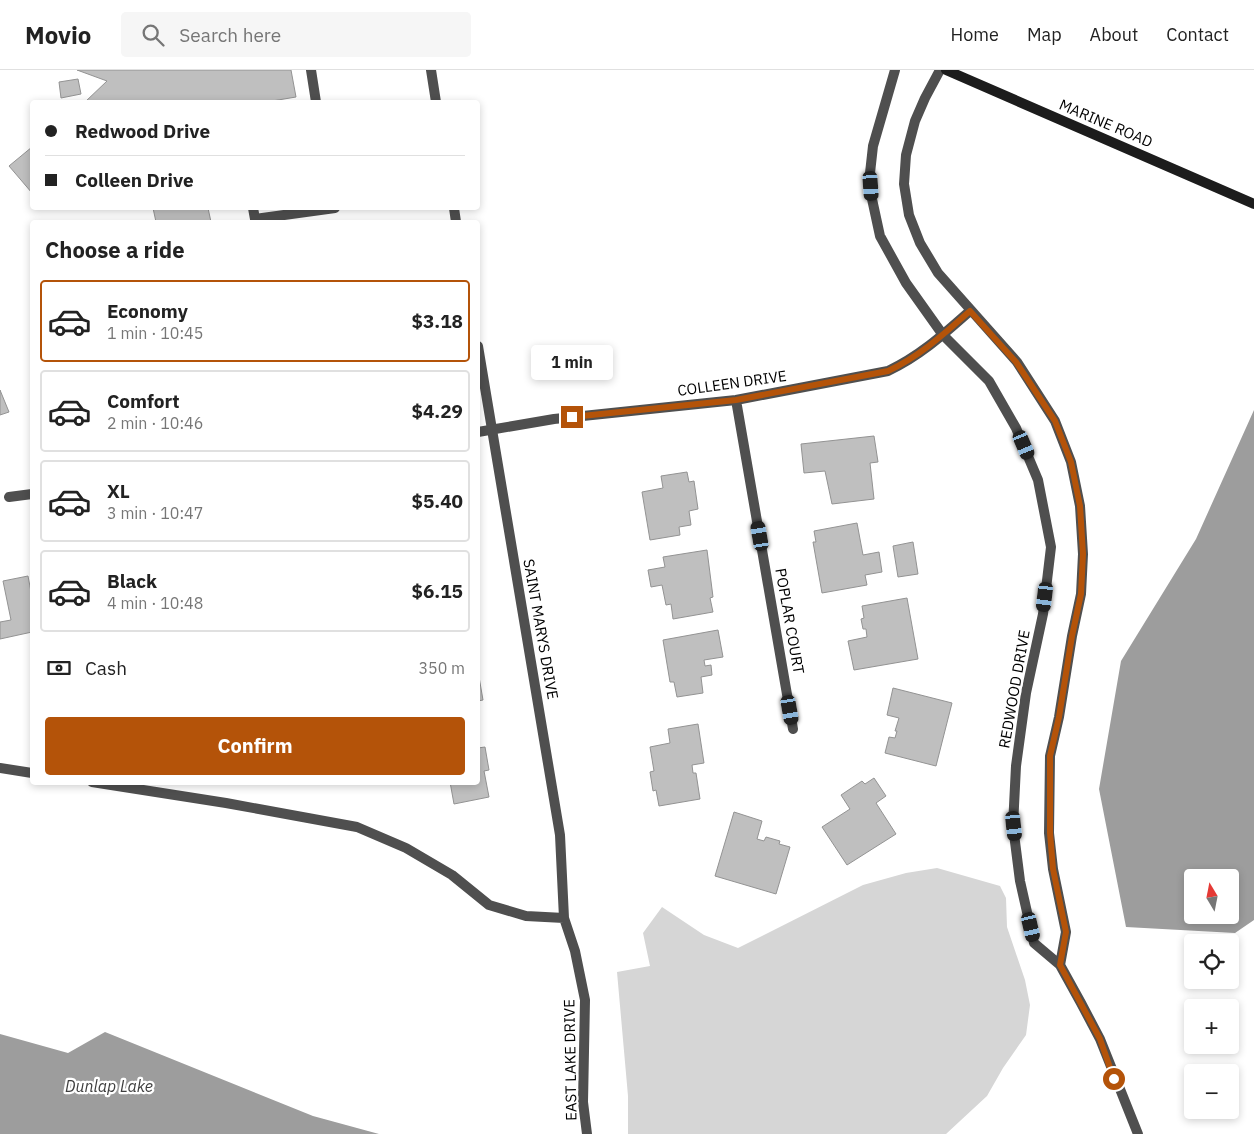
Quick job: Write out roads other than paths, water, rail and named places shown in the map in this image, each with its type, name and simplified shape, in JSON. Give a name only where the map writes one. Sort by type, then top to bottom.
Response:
[{"type":"main road","name":"MARINE ROAD","points":[[946,70],[1254,204]]},
{"type":"street","points":[[311,70],[316,100]]},
{"type":"street","points":[[430,70],[436,100]]},
{"type":"street","name":"REDWOOD DRIVE","points":[[895,70],[873,146],[870,173],[872,199],[880,236],[906,284],[943,335],[990,381],[1016,428],[1038,480],[1051,547],[1043,614],[1026,693],[1016,766],[1014,826],[1020,880],[1034,943],[1060,965],[1100,1039],[1138,1134]]},
{"type":"street","points":[[940,70],[924,98],[915,121],[906,155],[904,184],[909,216],[920,243],[938,274],[1016,362],[1055,421],[1071,462],[1080,506],[1083,554],[1081,594],[1059,717],[1050,756],[1050,833],[1053,869],[1066,932],[1060,965]]},
{"type":"street","points":[[254,210],[256,219],[321,210]]},
{"type":"street","name":"COLLEEN DRIVE","points":[[480,432],[554,419],[736,400],[888,371],[914,358],[970,311]]},
{"type":"street","name":"SAINT MARYS DRIVE","points":[[480,358],[560,835],[564,918]]},
{"type":"street","name":"POPLAR COURT","points":[[736,400],[793,729]]},
{"type":"street","points":[[9,496],[30,494]]},
{"type":"street","points":[[0,768],[30,773]]},
{"type":"street","points":[[111,785],[226,803],[357,828],[406,848],[452,875],[489,905],[526,916],[564,918]]},
{"type":"street","name":"EAST LAKE DRIVE","points":[[564,918],[575,951],[584,1000],[583,1102],[587,1134]]},
{"type":"water","points":[[1254,410],[1254,920],[1235,933],[1126,927],[1099,789],[1121,661],[1196,539]]},
{"type":"water","name":"Dunlap Lake","points":[[105,1032],[313,1116],[379,1134],[0,1134],[0,1034],[68,1053]]}]
